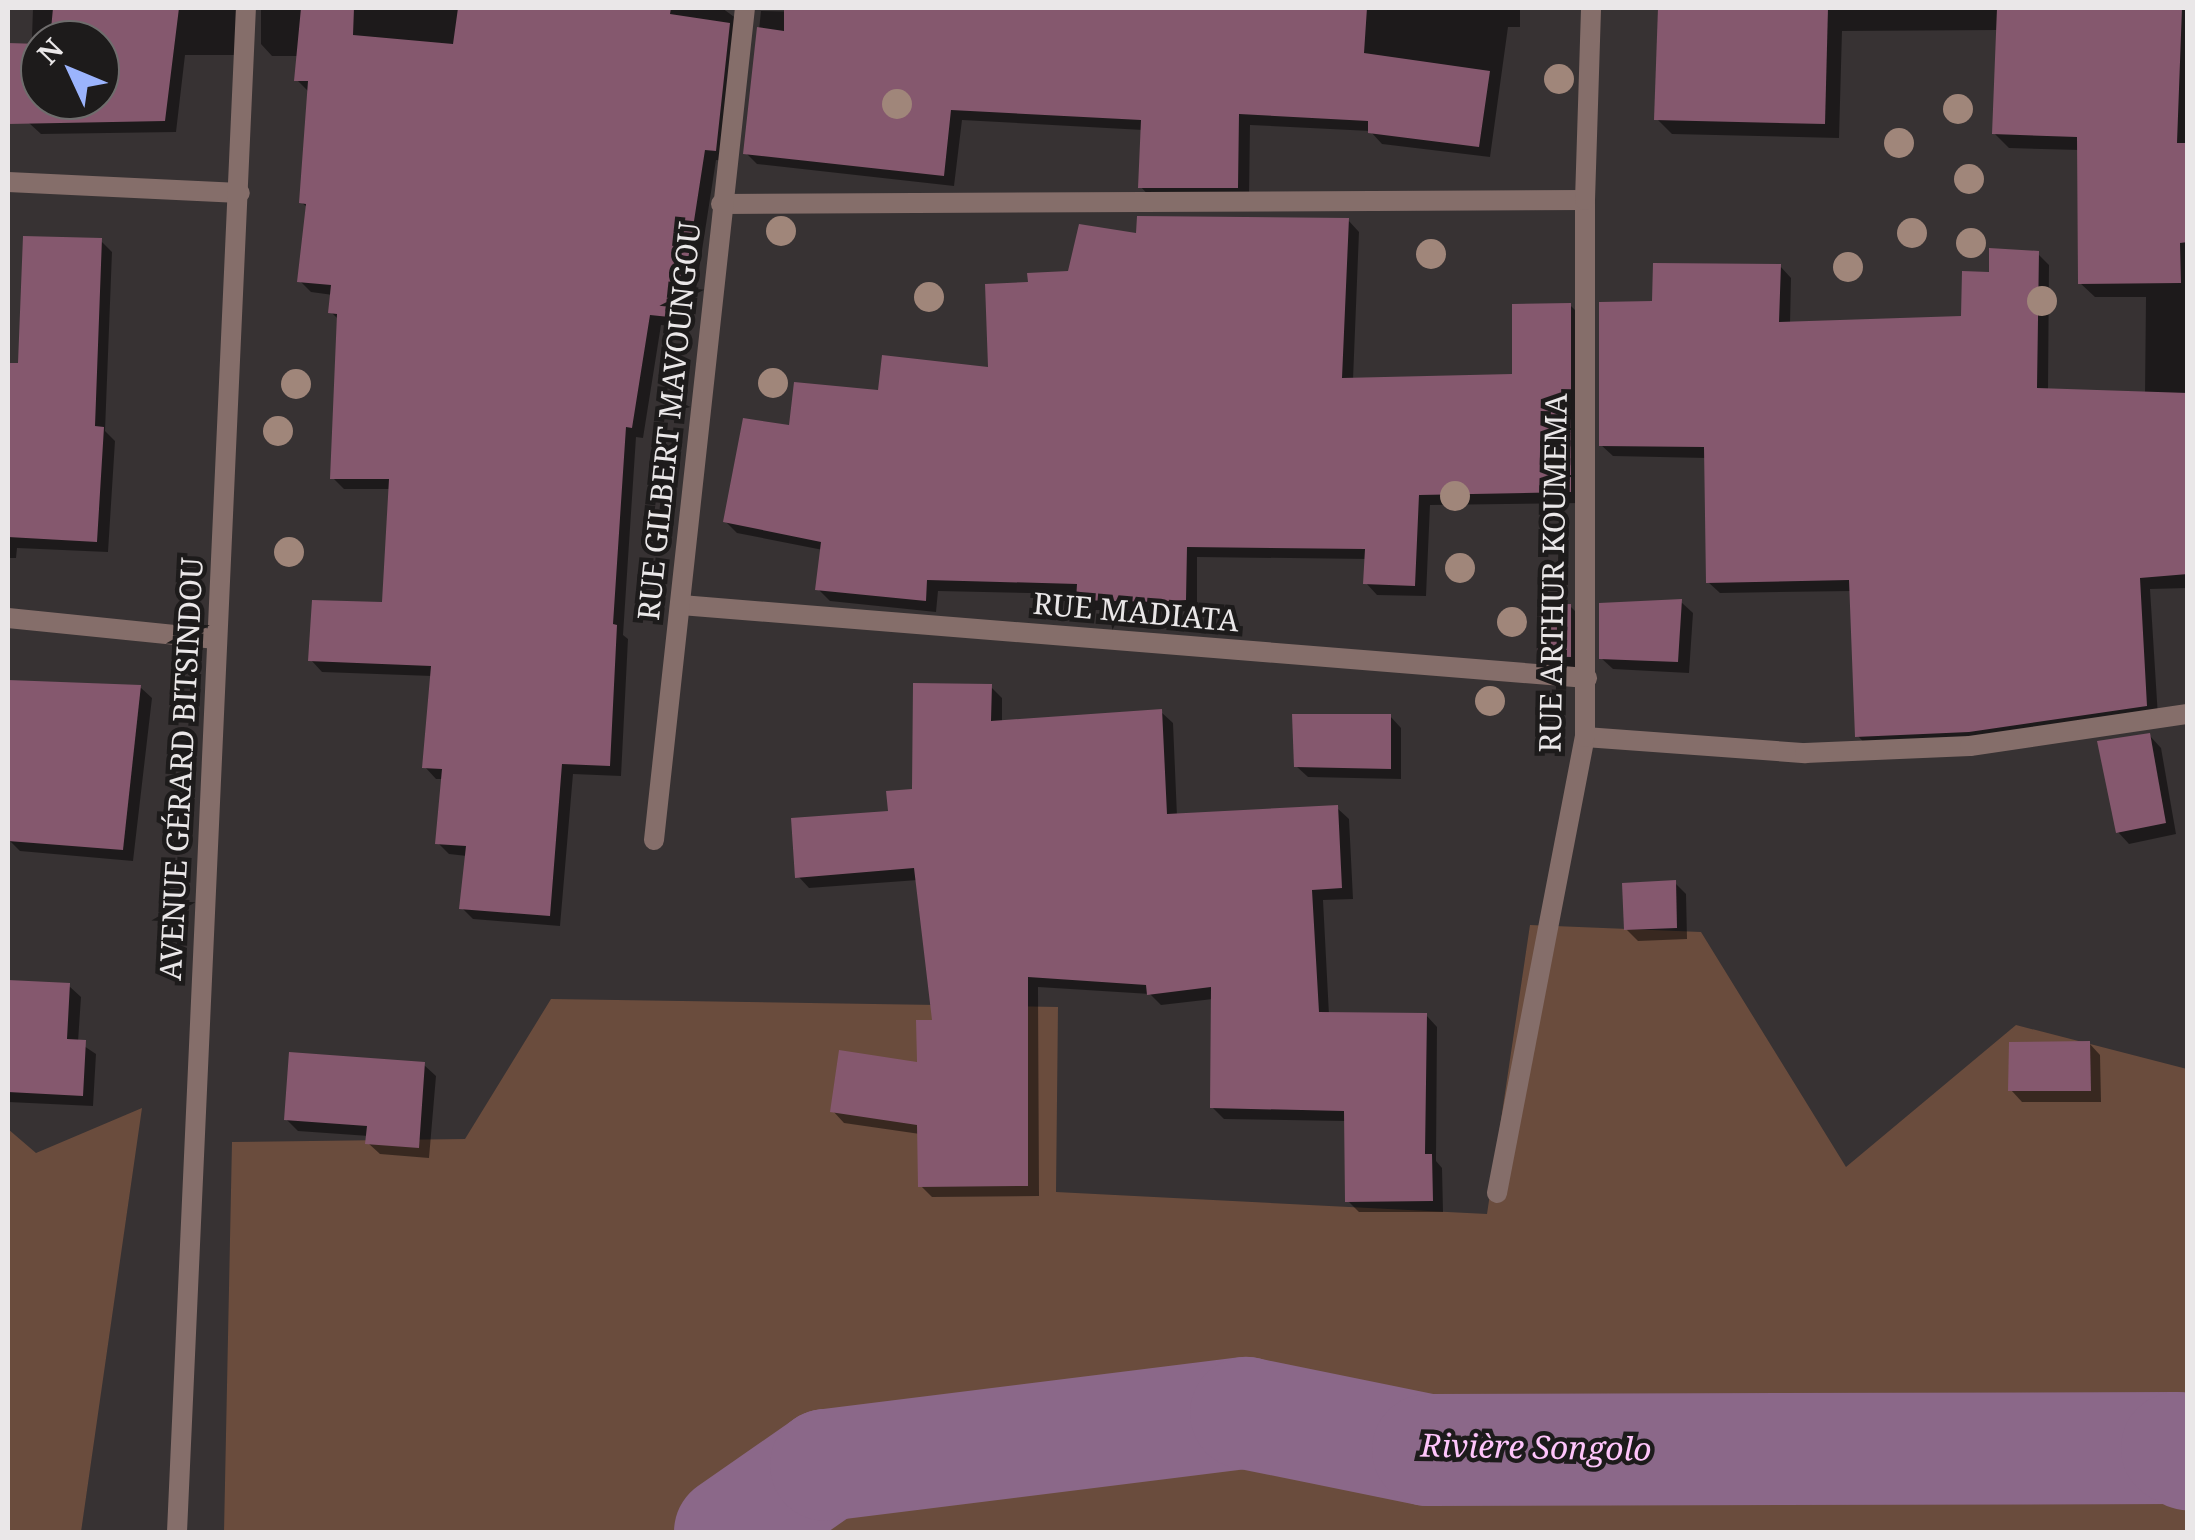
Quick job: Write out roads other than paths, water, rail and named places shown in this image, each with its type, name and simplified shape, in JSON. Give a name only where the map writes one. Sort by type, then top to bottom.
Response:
[{"type":"street","name":"AVENUE GÉRARD BITSINDOU","points":[[178,1532],[246,8]]},
{"type":"street","name":"RUE GILBERT MAVOUNGOU","points":[[654,840],[745,8]]},
{"type":"street","name":"RUE ARTHUR KOUMEMA","points":[[1497,1192],[1585,737],[1585,200],[1592,8]]},
{"type":"street","points":[[8,182],[240,192]]},
{"type":"street","points":[[721,204],[1585,200]]},
{"type":"street","name":"RUE MADIATA","points":[[681,605],[1586,678]]},
{"type":"street","points":[[8,618],[216,640]]},
{"type":"street","points":[[1585,737],[1805,753],[1970,746],[2188,714]]},
{"type":"waterway","name":"Rivière Songolo","points":[[730,1532],[826,1465],[1246,1413],[1428,1450],[2177,1448],[2188,1454]]}]
